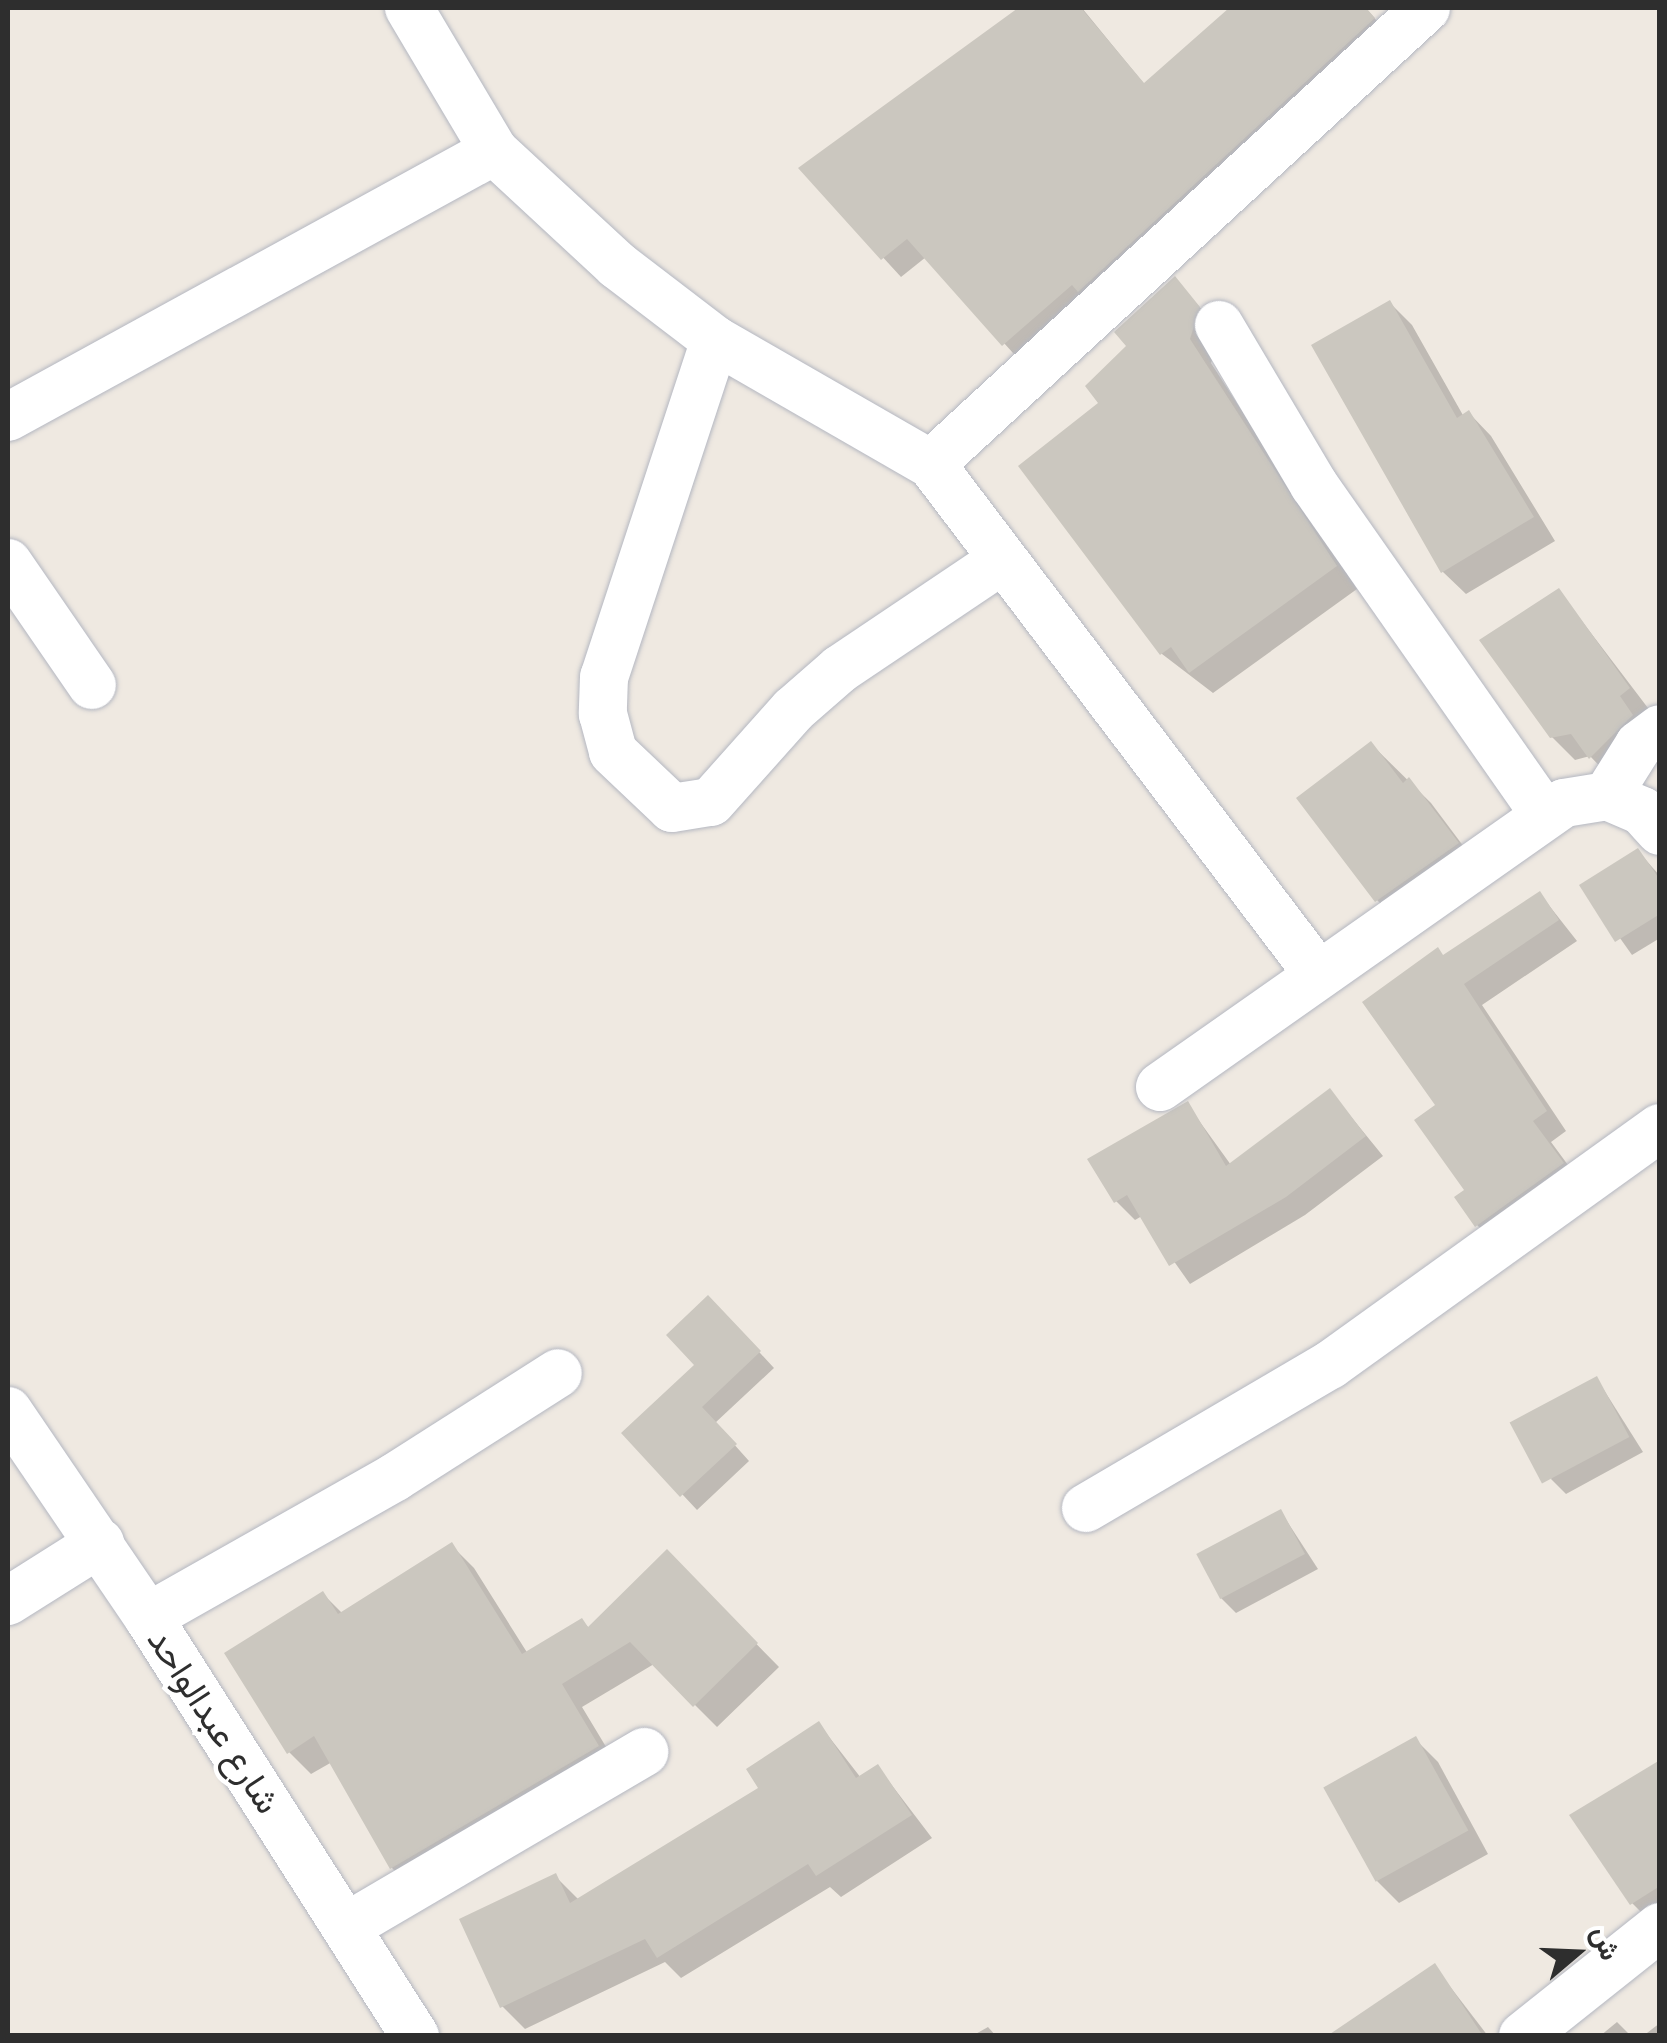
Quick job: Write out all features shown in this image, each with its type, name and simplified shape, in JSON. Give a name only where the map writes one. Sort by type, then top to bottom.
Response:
[{"type":"street","points":[[410,8],[494,151],[617,265],[715,340],[931,464],[1318,974]]},
{"type":"street","points":[[931,464],[1426,8]]},
{"type":"street","points":[[8,417],[494,151]]},
{"type":"street","points":[[1219,325],[1314,485],[1544,814]]},
{"type":"street","points":[[715,340],[604,677],[603,714],[613,752],[672,808],[711,802],[792,710],[840,668],[1002,560]]},
{"type":"street","points":[[8,562],[92,685]]},
{"type":"street","points":[[1607,796],[1639,746],[1660,728]]},
{"type":"street","points":[[1160,1087],[1544,814],[1607,796],[1642,811],[1660,832]]},
{"type":"street","points":[[1086,1508],[1330,1366],[1660,1128]]},
{"type":"street","points":[[148,1617],[395,1477],[558,1373]]},
{"type":"street","name":"شارع عبدالواحد","points":[[8,1410],[148,1617],[414,2036]]},
{"type":"street","points":[[8,1601],[100,1543]]},
{"type":"street","points":[[346,1927],[644,1752]]},
{"type":"street","points":[[1523,2036],[1660,1927]]},
{"type":"building","points":[[1018,8],[1081,8],[1144,83],[1229,8],[1366,8],[1375,18],[1078,292],[1072,285],[1002,346],[907,239],[881,260],[798,168]]},
{"type":"building","points":[[1175,276],[1200,307],[1190,339],[1337,566],[1189,673],[1171,647],[1160,655],[1018,466],[1098,403],[1085,386],[1126,346],[1114,332]]},
{"type":"building","points":[[1390,300],[1457,418],[1469,410],[1534,517],[1441,573],[1311,345]]},
{"type":"building","points":[[1559,588],[1630,688],[1620,696],[1633,715],[1589,759],[1571,734],[1550,738],[1479,640]]},
{"type":"building","points":[[1371,741],[1403,783],[1409,777],[1459,843],[1375,902],[1296,798]]},
{"type":"building","points":[[1638,848],[1660,880],[1660,914],[1615,942],[1579,885]]},
{"type":"building","points":[[1540,891],[1559,920],[1464,984],[1547,1111],[1533,1121],[1564,1163],[1475,1227],[1454,1197],[1464,1190],[1414,1120],[1435,1105],[1362,1002],[1438,947],[1443,955]]},
{"type":"building","points":[[1330,1088],[1366,1136],[1286,1197],[1169,1266],[1127,1195],[1114,1203],[1087,1159],[1188,1101],[1226,1166]]},
{"type":"building","points":[[708,1295],[761,1351],[702,1407],[737,1444],[680,1497],[621,1433],[694,1365],[666,1335]]},
{"type":"building","points":[[1597,1376],[1629,1437],[1542,1483],[1510,1422]]},
{"type":"building","points":[[1281,1509],[1305,1554],[1220,1599],[1196,1554]]},
{"type":"building","points":[[452,1542],[522,1654],[582,1618],[588,1627],[667,1549],[758,1643],[693,1707],[630,1642],[562,1684],[599,1746],[390,1869],[314,1736],[287,1754],[224,1653],[323,1591],[338,1614]]},
{"type":"building","points":[[819,1721],[856,1778],[878,1764],[912,1815],[816,1876],[808,1864],[657,1958],[645,1939],[500,2008],[459,1919],[556,1873],[570,1903],[758,1788],[746,1769]]},
{"type":"building","points":[[1416,1736],[1468,1830],[1376,1882],[1323,1787]]},
{"type":"building","points":[[1660,1760],[1660,1886],[1630,1905],[1569,1815]]},
{"type":"building","points":[[1435,1963],[1483,2036],[1327,2036]]}]
